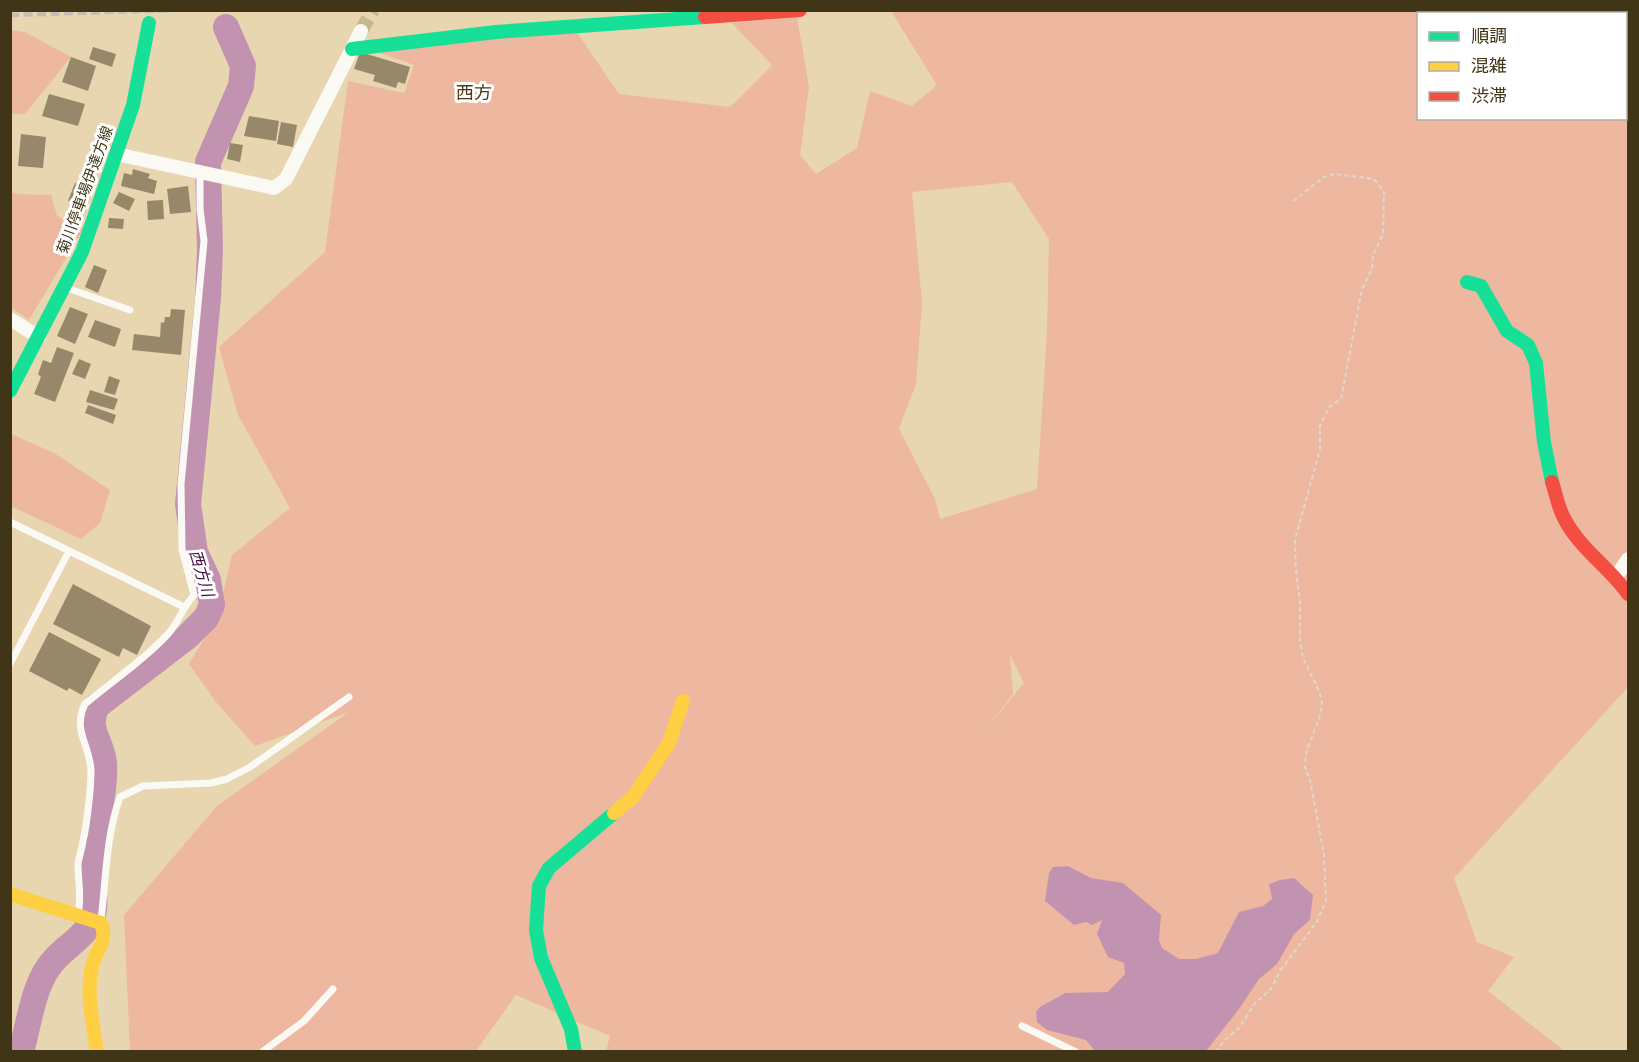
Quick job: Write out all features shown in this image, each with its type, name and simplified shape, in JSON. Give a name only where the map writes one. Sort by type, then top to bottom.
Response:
[{"type":"street","points":[[352,49],[496,32],[800,10]]},
{"type":"street","name":"菊川停車場伊達方線","points":[[10,391],[82,252],[133,105],[149,23]]},
{"type":"street","points":[[116,154],[274,188],[286,179],[361,32]]},
{"type":"street","points":[[1467,282],[1481,286],[1507,331],[1528,345],[1536,363],[1538,396],[1552,482],[1563,517],[1575,536],[1616,577],[1629,594]]},
{"type":"street","points":[[10,319],[39,337]]},
{"type":"street","points":[[1616,577],[1629,559]]},
{"type":"street","points":[[575,1052],[571,1029],[541,958],[536,930],[539,886],[549,868],[633,797],[669,743],[683,701]]},
{"type":"street","points":[[10,894],[101,923],[105,931],[104,941],[92,964],[90,992],[97,1052]]},
{"type":"lane","points":[[81,916],[78,862],[84,839],[91,772],[88,754],[79,729],[79,715],[84,704],[145,657],[170,632],[184,607],[194,595],[182,549],[181,483],[204,241],[200,209],[201,172]]},
{"type":"lane","points":[[64,287],[130,310]]},
{"type":"lane","points":[[10,522],[184,607]]},
{"type":"lane","points":[[10,664],[69,551]]},
{"type":"lane","points":[[101,923],[109,838],[120,797],[143,786],[211,783],[227,778],[250,767],[349,697]]},
{"type":"lane","points":[[262,1052],[304,1021],[333,989]]},
{"type":"lane","points":[[1022,1026],[1076,1052]]},
{"type":"path","points":[[1216,1052],[1223,1042],[1240,1028],[1254,1004],[1271,989],[1280,971],[1316,923],[1326,901],[1324,854],[1310,780],[1305,767],[1306,753],[1321,713],[1322,703],[1320,693],[1303,658],[1300,640],[1296,540],[1320,449],[1320,425],[1329,407],[1341,399],[1362,289],[1372,269],[1373,255],[1383,234],[1384,192],[1376,181],[1368,178],[1334,174],[1324,177],[1292,202]]},
{"type":"shaded area","points":[[891,11],[1628,11],[1628,687],[1454,878],[1477,942],[1514,957],[1488,991],[1563,1051],[606,1051],[610,1036],[516,995],[476,1051],[130,1051],[124,915],[217,806],[349,712],[255,746],[216,702],[189,664],[218,616],[232,555],[290,508],[238,415],[219,347],[325,252],[348,81],[404,93],[414,65],[363,47],[576,31],[619,94],[730,107],[772,65],[732,23],[797,17],[809,87],[800,155],[816,174],[857,148],[870,91],[912,106],[937,85]],"holes":[[[1012,182],[1049,239],[1047,333],[1037,489],[940,519],[935,499],[899,429],[916,384],[922,303],[912,192]],[[1010,655],[1024,683],[983,733],[1013,694]]]},
{"type":"shaded area","points":[[11,30],[25,32],[71,57],[25,114],[11,114]]},
{"type":"shaded area","points":[[11,192],[51,195],[57,216],[84,228],[29,320],[11,307]]},
{"type":"shaded area","points":[[11,434],[54,453],[110,490],[100,523],[81,539],[11,506]]},
{"type":"shaded area","points":[[1068,866],[1091,878],[1123,883],[1161,915],[1159,940],[1162,948],[1179,959],[1196,959],[1218,953],[1239,912],[1263,906],[1272,899],[1269,884],[1280,880],[1294,878],[1313,895],[1310,920],[1294,934],[1277,964],[1259,979],[1206,1051],[1095,1051],[1086,1040],[1047,1030],[1037,1022],[1036,1012],[1040,1007],[1065,993],[1108,992],[1125,974],[1124,963],[1108,957],[1097,934],[1102,920],[1092,925],[1086,922],[1074,925],[1045,901],[1049,873],[1053,867]]},
{"type":"building","points":[[93,47],[116,54],[112,67],[89,59]]},
{"type":"building","points":[[360,52],[410,67],[405,84],[398,82],[396,88],[373,81],[375,75],[354,69]]},
{"type":"building","points":[[71,57],[96,66],[88,91],[62,82]]},
{"type":"building","points":[[49,94],[85,104],[78,126],[42,116]]},
{"type":"building","points":[[249,116],[279,121],[276,141],[244,136]]},
{"type":"building","points":[[281,122],[297,125],[293,147],[277,144]]},
{"type":"building","points":[[21,134],[46,137],[43,168],[18,166]]},
{"type":"building","points":[[230,143],[243,145],[240,162],[227,159]]},
{"type":"building","points":[[133,169],[150,174],[148,178],[157,181],[154,194],[121,186],[124,173],[132,175]]},
{"type":"building","points":[[75,183],[91,189],[84,207],[68,201]]},
{"type":"building","points":[[188,186],[191,212],[170,214],[167,189]]},
{"type":"building","points":[[119,192],[135,199],[129,211],[113,203]]},
{"type":"building","points":[[163,200],[164,219],[148,220],[147,201]]},
{"type":"building","points":[[109,218],[124,219],[123,229],[108,228]]},
{"type":"building","points":[[94,265],[107,270],[98,293],[85,287]]},
{"type":"building","points":[[70,307],[88,314],[75,344],[57,336]]},
{"type":"building","points":[[171,309],[185,310],[181,355],[132,350],[134,334],[160,337],[161,322],[164,323],[165,317],[170,317]]},
{"type":"building","points":[[95,320],[121,329],[115,347],[88,337]]},
{"type":"building","points":[[57,347],[74,353],[55,402],[34,394],[41,377],[38,374],[43,360],[51,363]]},
{"type":"building","points":[[79,359],[91,364],[85,379],[72,374]]},
{"type":"building","points":[[109,376],[120,380],[115,395],[104,392]]},
{"type":"building","points":[[90,390],[118,399],[114,410],[86,402]]},
{"type":"building","points":[[88,405],[116,415],[113,424],[85,413]]},
{"type":"building","points":[[73,584],[151,626],[137,655],[123,648],[119,657],[53,624]]},
{"type":"building","points":[[49,632],[101,659],[82,695],[69,688],[67,691],[29,671]]},
{"type":"waterway","name":"西方川","points":[[21,1052],[33,1002],[42,978],[56,958],[85,931],[94,909],[91,858],[104,775],[103,755],[93,728],[97,706],[187,637],[206,618],[212,605],[208,580],[195,552],[188,504],[208,298],[210,250],[208,162],[241,86],[243,66],[226,27]]},
{"type":"tunnel","points":[[361,31],[373,10]]},
{"type":"railway","points":[[10,15],[175,10]]},
{"type":"traffic: fast","points":[[352,49],[496,32],[705,17]]},
{"type":"traffic: fast","points":[[10,391],[82,252],[133,105],[149,23]]},
{"type":"traffic: fast","points":[[1467,282],[1481,286],[1507,331],[1528,345],[1536,363],[1544,442],[1552,482]]},
{"type":"traffic: fast","points":[[575,1052],[571,1029],[541,958],[536,930],[539,886],[549,868],[614,813]]},
{"type":"traffic: slow","points":[[614,813],[633,797],[669,743],[683,701]]},
{"type":"traffic: slow","points":[[10,894],[101,923],[103,940],[93,963],[90,984],[90,1007],[97,1052]]},
{"type":"traffic: jam","points":[[705,17],[800,10]]},
{"type":"traffic: jam","points":[[1552,482],[1560,509],[1570,529],[1628,594]]},
{"type":"district","name":"西方","points":[[474,93]]}]
